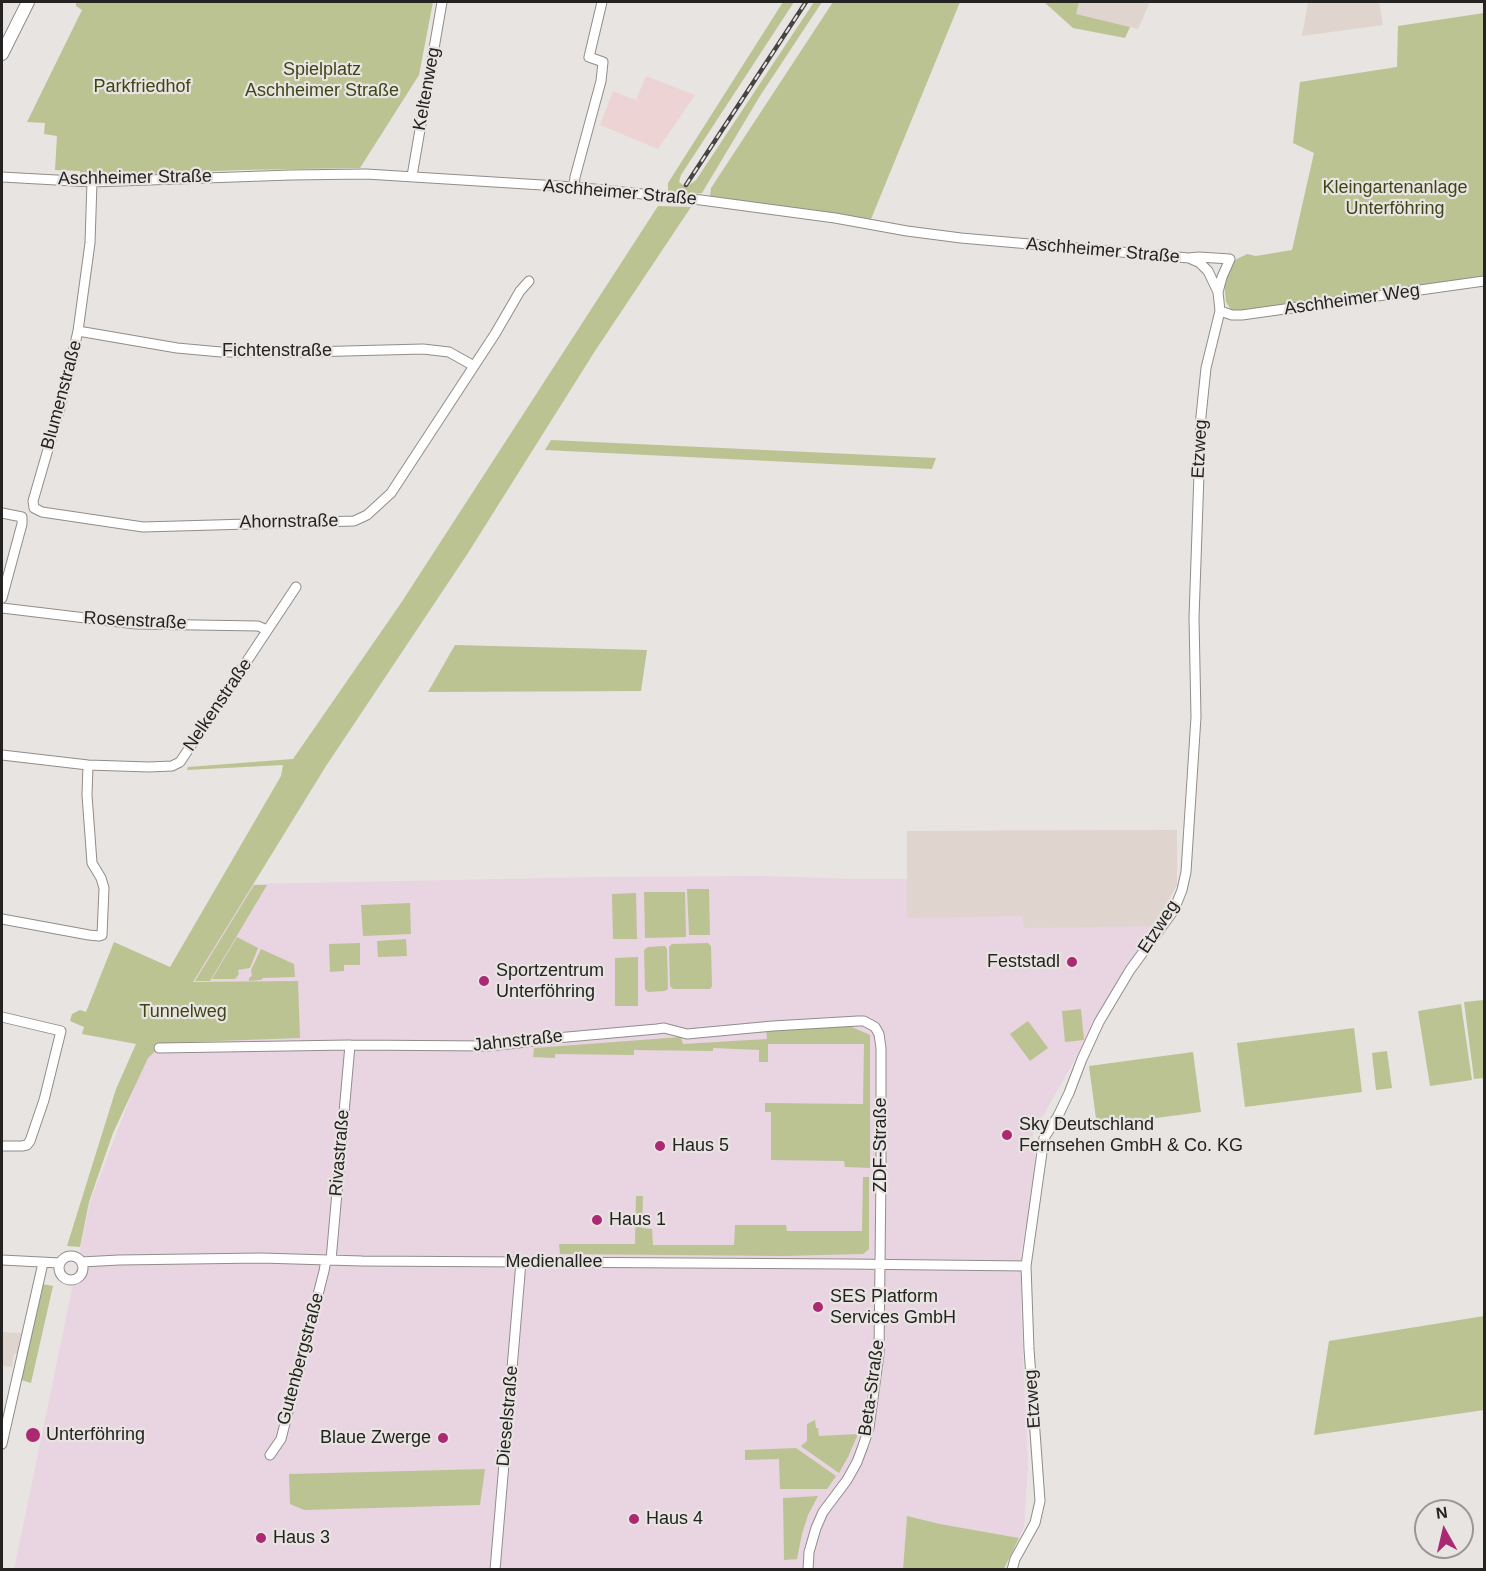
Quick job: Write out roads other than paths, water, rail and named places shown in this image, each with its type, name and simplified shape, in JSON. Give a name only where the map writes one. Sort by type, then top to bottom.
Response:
[{"type":"main road","points":[[2,54],[28,2]]},
{"type":"street","name":"Keltenweg","points":[[412,176],[442,2]]},
{"type":"street","points":[[574,187],[601,81],[603,62],[590,57],[602,2]]},
{"type":"street","name":"Aschheimer Straße","points":[[2,177],[92,182],[366,174],[574,187],[724,203],[961,238],[1189,258],[1200,263],[1209,271],[1218,292]]},
{"type":"street","name":"Blumenstraße","points":[[34,508],[33,501],[60,408],[78,331],[90,243],[92,182]]},
{"type":"street","name":"Etzweg","points":[[1012,1569],[1035,1523],[1040,1501],[1029,1349],[1026,1266],[1044,1138],[1069,1093],[1099,1022],[1130,970],[1174,909],[1182,891],[1186,872],[1196,717],[1194,618],[1201,416],[1206,368],[1220,310],[1218,292],[1230,259],[1189,258]]},
{"type":"street","name":"Ahornstraße","points":[[34,508],[42,512],[143,527],[354,521],[367,515],[391,493],[520,291],[529,281]]},
{"type":"street","name":"Aschheimer Weg","points":[[1220,310],[1232,315],[1242,315],[1485,281]]},
{"type":"street","name":"Fichtenstraße","points":[[78,331],[177,348],[221,352],[423,349],[449,352],[474,366]]},
{"type":"street","points":[[2,513],[22,517],[34,508]]},
{"type":"street","points":[[2,598],[22,517]]},
{"type":"street","name":"Nelkenstraße","points":[[2,755],[88,765],[162,767],[180,762],[296,587]]},
{"type":"street","name":"Rosenstraße","points":[[2,608],[136,624],[258,626],[267,630]]},
{"type":"street","points":[[2,919],[89,935],[102,935],[104,888],[92,863],[87,795],[88,765]]},
{"type":"street","points":[[2,1017],[61,1031],[44,1100],[30,1141],[27,1145],[22,1146],[2,1146]]},
{"type":"street","name":"Jahnstraße","points":[[159,1048],[350,1045],[488,1046],[657,1029],[687,1034],[858,1021],[864,1021],[874,1027]]},
{"type":"street","name":"ZDF-Straße","points":[[874,1027],[881,1041],[880,1264]]},
{"type":"street","name":"Rivastraße","points":[[328,1260],[350,1045]]},
{"type":"street","points":[[71,1256],[77,1258],[82,1266],[81,1274],[71,1280],[64,1277],[59,1271],[60,1263],[64,1258],[71,1256]]},
{"type":"street","name":"Medienallee","points":[[81,1262],[261,1258],[1026,1266]]},
{"type":"street","points":[[2,1260],[60,1263]]},
{"type":"street","name":"Gutenbergstraße","points":[[270,1455],[281,1439],[328,1260]]},
{"type":"street","name":"Dieselstraße","points":[[495,1569],[521,1262]]},
{"type":"street","points":[[2,1444],[6,1408],[43,1263]]},
{"type":"street","name":"Beta-Straße","points":[[808,1569],[809,1552],[816,1528],[823,1512],[847,1480],[857,1462],[869,1428],[879,1354],[880,1264]]},
{"type":"railway","points":[[686,185],[806,2]]},
{"type":"place","name":"Feststadl","points":[[1072,962]]},
{"type":"place","name":"Sportzentrum Unterföhring","points":[[484,981]]},
{"type":"place","name":"Sky Deutschland Fernsehen GmbH & Co. KG","points":[[1007,1135]]},
{"type":"place","name":"Haus 5","points":[[660,1146]]},
{"type":"place","name":"Haus 1","points":[[597,1220]]},
{"type":"place","name":"SES Platform Services GmbH","points":[[818,1307]]},
{"type":"place","name":"Unterföhring","points":[[33,1435]]},
{"type":"place","name":"Blaue Zwerge","points":[[443,1438]]},
{"type":"place","name":"Haus 4","points":[[634,1519]]},
{"type":"place","name":"Haus 3","points":[[261,1538]]},
{"type":"park label","name":"Spielplatz Aschheimer Straße","points":[[322,80]]},
{"type":"park label","name":"Parkfriedhof","points":[[142,87]]},
{"type":"park label","name":"Kleingartenanlage Unterföhring","points":[[1395,198]]},
{"type":"park label","name":"Tunnelweg","points":[[183,1012]]}]
